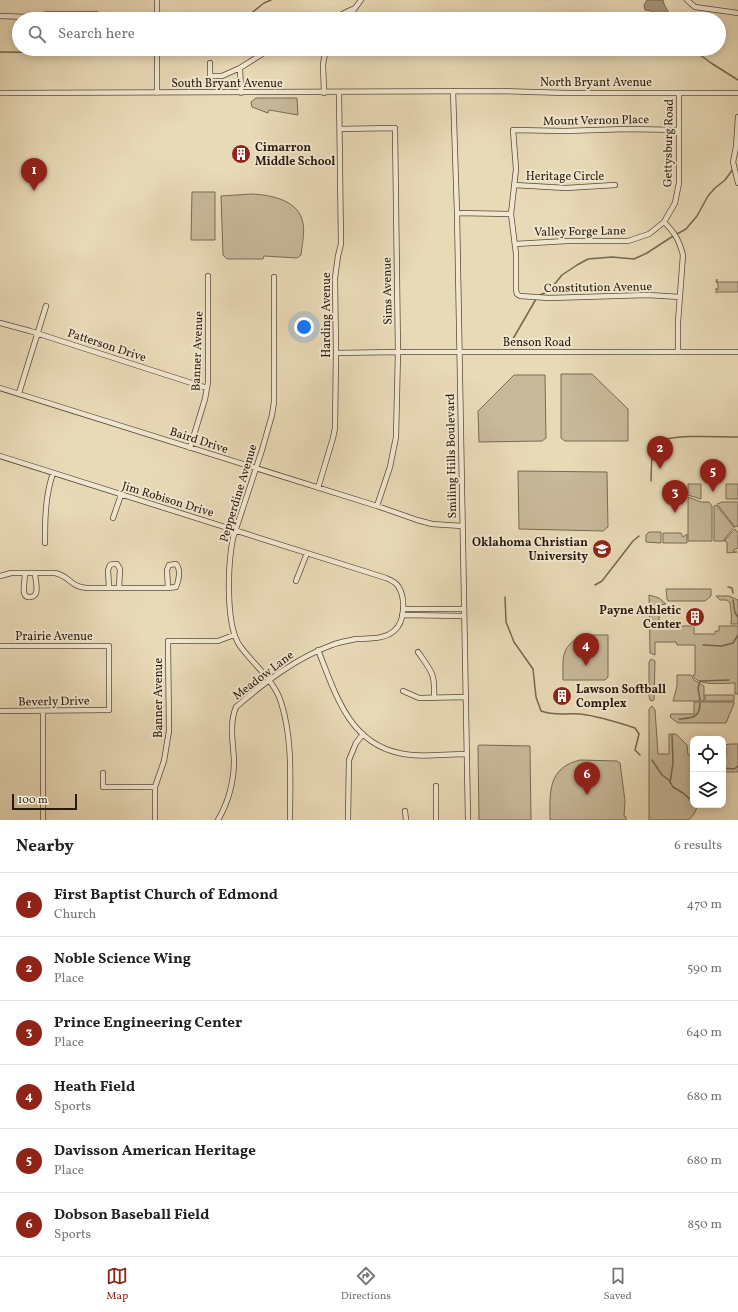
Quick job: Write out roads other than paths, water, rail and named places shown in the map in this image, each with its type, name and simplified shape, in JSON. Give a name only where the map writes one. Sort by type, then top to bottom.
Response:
[{"type":"street","points":[[157,0],[157,12]]},
{"type":"street","points":[[352,12],[361,0]]},
{"type":"street","points":[[687,0],[695,6],[738,13]]},
{"type":"street","points":[[347,12],[355,8]]},
{"type":"street","points":[[0,16],[12,16]]},
{"type":"street","points":[[157,56],[157,93]]},
{"type":"street","points":[[210,63],[210,76],[222,76],[234,72],[259,56]]},
{"type":"street","points":[[324,93],[323,64],[325,56]]},
{"type":"street","points":[[240,68],[241,93]]},
{"type":"street","name":"South Bryant Avenue","points":[[0,93],[339,93],[453,91]]},
{"type":"street","name":"North Bryant Avenue","points":[[453,91],[566,93],[738,93]]},
{"type":"street","name":"Smiling Hills Boulevard","points":[[453,91],[457,213],[468,820]]},
{"type":"street","name":"Harding Avenue","points":[[318,488],[333,438],[334,428],[336,353],[335,278],[341,244],[339,93]]},
{"type":"street","name":"Gettysburg Road","points":[[664,222],[675,203],[678,190],[679,93]]},
{"type":"street","points":[[738,117],[736,147],[733,162],[738,183]]},
{"type":"street","name":"Sims Avenue","points":[[340,129],[395,128],[398,352],[396,438],[390,467],[377,506]]},
{"type":"street","name":"Mount Vernon Place","points":[[514,186],[516,169],[513,130],[679,130]]},
{"type":"street","points":[[514,186],[511,214],[515,244]]},
{"type":"street","name":"Heritage Circle","points":[[514,186],[566,188],[615,186]]},
{"type":"street","points":[[457,213],[511,214]]},
{"type":"street","points":[[664,222],[674,232],[683,255],[678,322],[678,352]]},
{"type":"street","name":"Valley Forge Lane","points":[[515,244],[561,241],[628,241],[649,234],[664,222]]},
{"type":"street","name":"Constitution Avenue","points":[[515,244],[517,267],[516,290],[517,294],[523,297],[549,298],[648,295],[680,297]]},
{"type":"street","name":"Banner Avenue","points":[[190,448],[207,388],[208,276]]},
{"type":"street","name":"Pepperdine Avenue","points":[[274,276],[274,402],[269,427],[236,531],[229,559],[230,611],[234,634],[241,648],[256,663],[281,700],[288,727],[290,752],[290,820]]},
{"type":"street","points":[[18,393],[46,306]]},
{"type":"street","name":"Patterson Drive","points":[[0,324],[37,334],[207,388]]},
{"type":"street","name":"Benson Road","points":[[336,353],[738,352]]},
{"type":"street","name":"Baird Drive","points":[[0,388],[377,506],[417,520],[432,524],[462,526]]},
{"type":"street","name":"Jim Robison Drive","points":[[0,456],[392,580],[398,585],[401,591],[403,608],[402,615]]},
{"type":"street","points":[[44,543],[45,506],[52,473]]},
{"type":"street","points":[[113,518],[121,495]]},
{"type":"street","points":[[296,581],[307,553]]},
{"type":"street","points":[[109,588],[108,570],[110,565],[113,564],[117,564],[120,569],[119,588]]},
{"type":"street","points":[[0,576],[11,573],[55,573],[62,574],[72,583],[83,588],[168,588],[176,587],[178,585],[179,570],[177,565],[174,564],[169,565],[167,568],[168,588]]},
{"type":"street","points":[[25,573],[24,593],[29,598],[34,596],[36,592],[35,573]]},
{"type":"street","points":[[403,608],[463,609]]},
{"type":"street","points":[[402,615],[464,616]]},
{"type":"street","name":"Meadow Lane","points":[[218,820],[227,802],[233,783],[234,762],[232,716],[236,707],[289,665],[318,650],[334,644],[356,639],[381,638],[389,635],[397,628],[402,615]]},
{"type":"street","name":"Banner Avenue","points":[[155,820],[155,787],[164,761],[169,731],[168,641],[218,640],[234,634]]},
{"type":"street","name":"Prairie Avenue","points":[[0,646],[109,646],[109,710]]},
{"type":"street","points":[[318,650],[341,708],[351,722],[363,734],[380,746],[398,753],[416,755],[466,754]]},
{"type":"street","points":[[418,652],[433,674],[435,682],[434,698]]},
{"type":"street","points":[[403,691],[416,698],[466,697]]},
{"type":"street","name":"Beverly Drive","points":[[0,711],[109,710]]},
{"type":"street","points":[[43,711],[43,820]]},
{"type":"street","points":[[348,820],[348,760],[356,742],[363,734]]},
{"type":"street","points":[[103,773],[102,787],[155,787]]},
{"type":"street","points":[[436,786],[436,820]]},
{"type":"street","points":[[406,811],[406,820]]},
{"type":"waterway","points":[[253,12],[264,3],[271,0]]},
{"type":"waterway","points":[[0,52],[12,52]]},
{"type":"waterway","points":[[702,56],[738,80]]},
{"type":"waterway","points":[[540,295],[549,291],[562,275],[588,259],[612,257],[634,259],[647,253],[686,229],[697,216],[708,196],[725,180],[733,169]]},
{"type":"waterway","points":[[510,344],[536,299]]},
{"type":"waterway","points":[[651,481],[652,450],[660,441],[677,437],[738,437]]},
{"type":"waterway","points":[[595,585],[602,581],[633,541],[639,536]]},
{"type":"waterway","points":[[728,587],[732,588],[733,593]]},
{"type":"waterway","points":[[505,597],[506,622],[514,642],[533,669],[536,697],[541,711],[560,714],[594,716],[635,728],[639,734],[635,750],[640,755]]},
{"type":"waterway","points":[[733,600],[735,613],[738,617]]},
{"type":"waterway","points":[[703,645],[722,646],[733,643],[738,635]]},
{"type":"waterway","points":[[700,700],[698,688],[700,681],[729,680]]},
{"type":"waterway","points":[[679,719],[688,718],[697,714],[699,712],[700,703]]},
{"type":"waterway","points":[[670,783],[673,763],[672,735]]},
{"type":"waterway","points":[[652,760],[662,775],[669,780],[673,787],[690,799]]},
{"type":"waterway","points":[[726,768],[734,769],[738,766]]},
{"type":"place","name":"Cimarron Middle School","points":[[241,154]]},
{"type":"place","name":"First Baptist Church of Edmond","points":[[34,191]]},
{"type":"place","name":"Noble Science Wing","points":[[660,469]]},
{"type":"place","name":"Davisson American Heritage","points":[[713,492]]},
{"type":"place","name":"Prince Engineering Center","points":[[675,513]]},
{"type":"place","name":"Oklahoma Christian University","points":[[602,549]]},
{"type":"place","name":"Payne Athletic Center","points":[[695,617]]},
{"type":"place","name":"Heath Field","points":[[586,666]]},
{"type":"place","name":"Lawson Softball Complex","points":[[562,696]]},
{"type":"place","name":"Dobson Baseball Field","points":[[587,795]]}]
